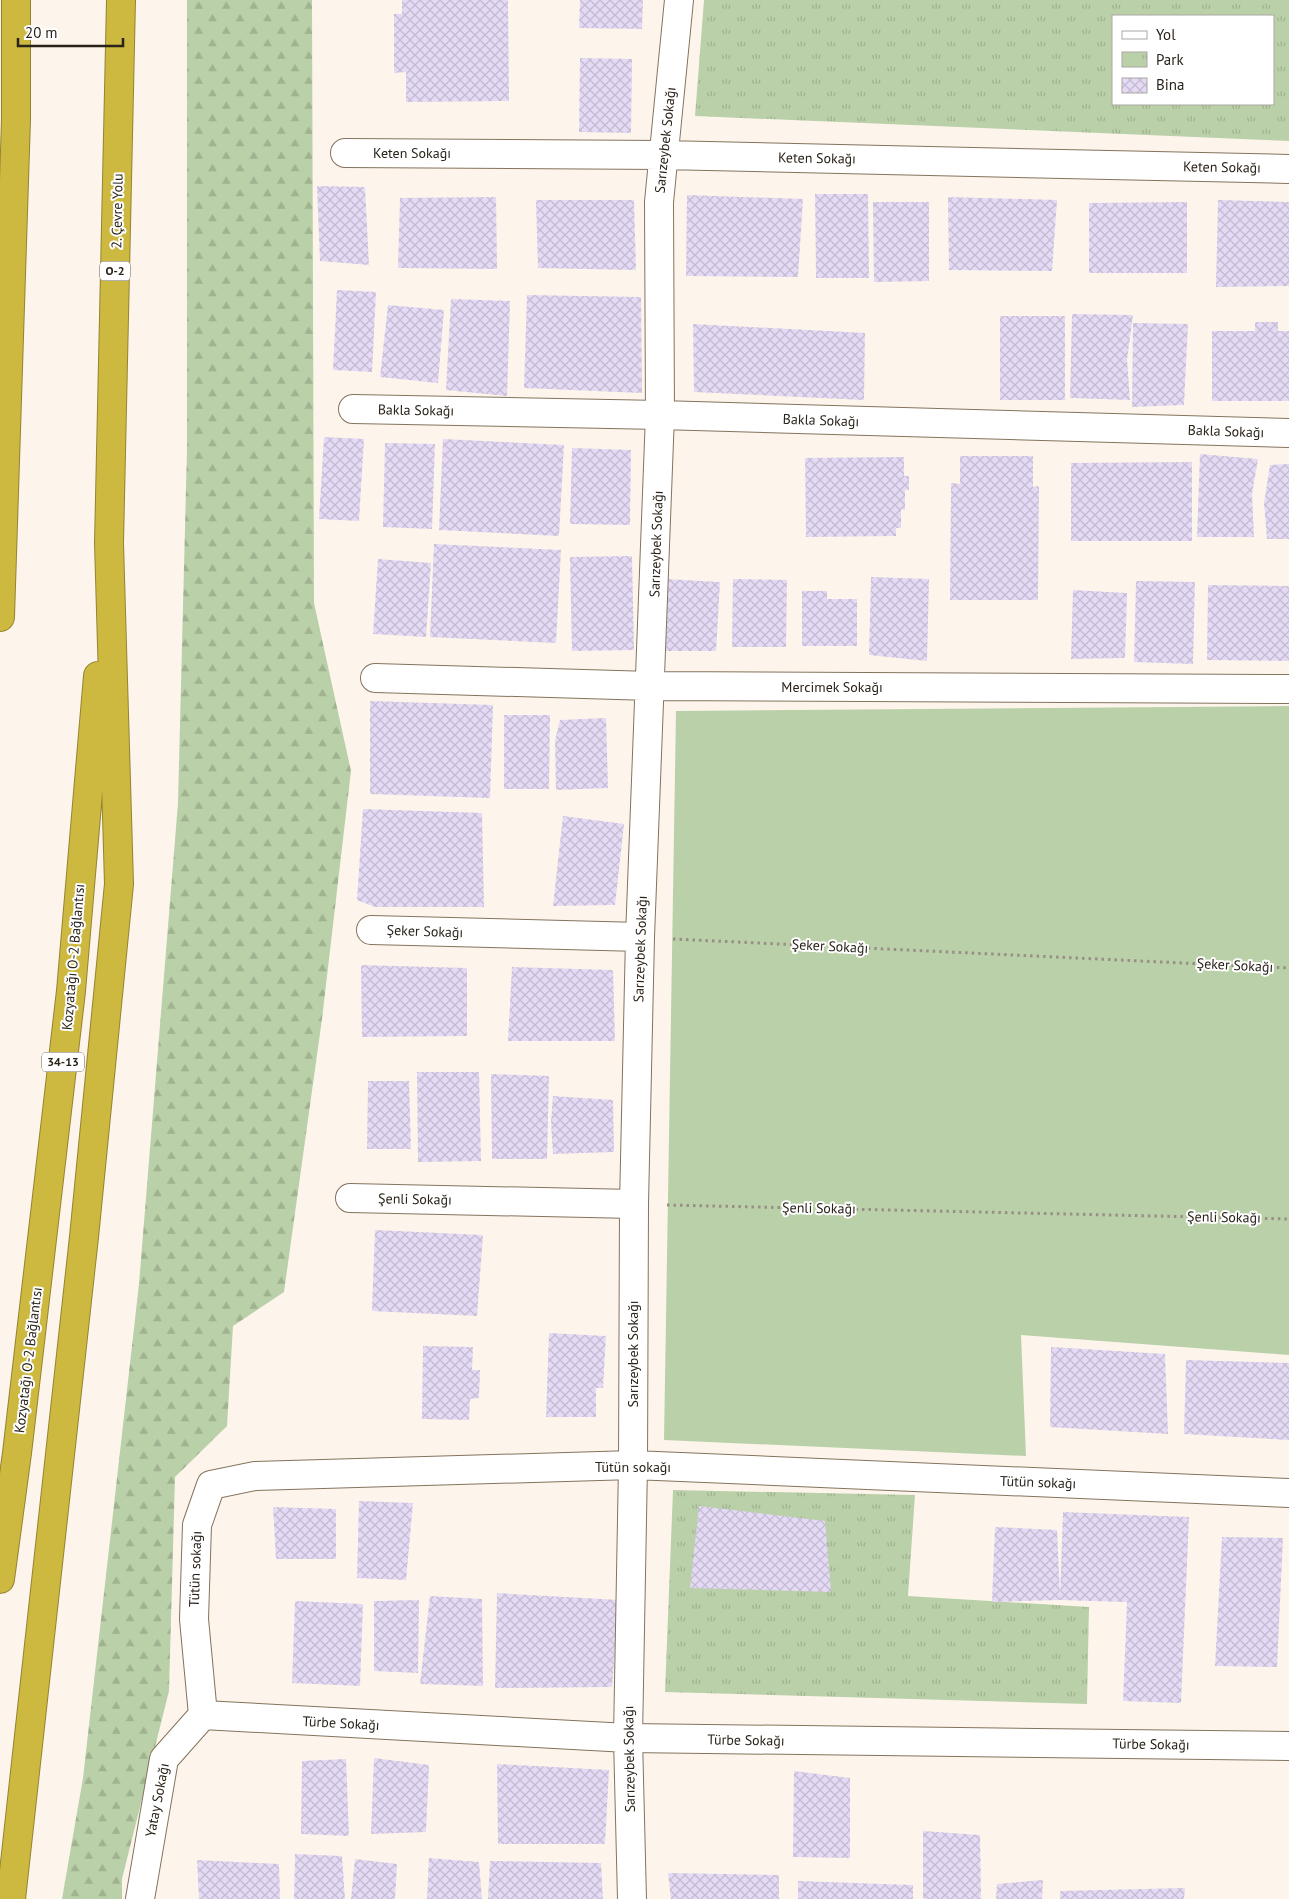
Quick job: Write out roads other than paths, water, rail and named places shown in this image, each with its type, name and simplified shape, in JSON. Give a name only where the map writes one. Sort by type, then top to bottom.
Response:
[{"type":"highway","points":[[0,617],[16,119],[16,0]]},
{"type":"highway","name":"2. Çevre Yolu","points":[[109,543],[121,0]]},
{"type":"highway","points":[[0,562],[3,534]]},
{"type":"highway","points":[[11,1899],[84,1237],[119,884],[109,543]]},
{"type":"highway","name":"Kozyatağı O-2 Bağlantısı","points":[[0,1579],[17,1453],[71,991],[109,543]]},
{"type":"street","name":"Sarızeybek Sokağı","points":[[632,1899],[628,1738],[633,1465],[634,1204],[640,937],[660,415],[659,202],[679,0]]},
{"type":"street","name":"Keten Sokağı","points":[[345,153],[663,155],[1289,168]]},
{"type":"street","name":"Bakla Sokağı","points":[[353,409],[660,415],[1289,433]]},
{"type":"street","name":"Mercimek Sokağı","points":[[375,678],[651,686],[1289,689]]},
{"type":"street","name":"Şeker Sokağı","points":[[371,930],[640,937]]},
{"type":"street","name":"Şenli Sokağı","points":[[350,1198],[634,1204]]},
{"type":"street","name":"Tütün sokağı","points":[[203,1715],[194,1619],[196,1525],[211,1485],[255,1476],[633,1465],[1289,1493]]},
{"type":"street","name":"Türbe Sokağı","points":[[203,1715],[628,1738],[1289,1746]]},
{"type":"street","name":"Yatay Sokağı","points":[[140,1899],[164,1759],[203,1715]]}]
